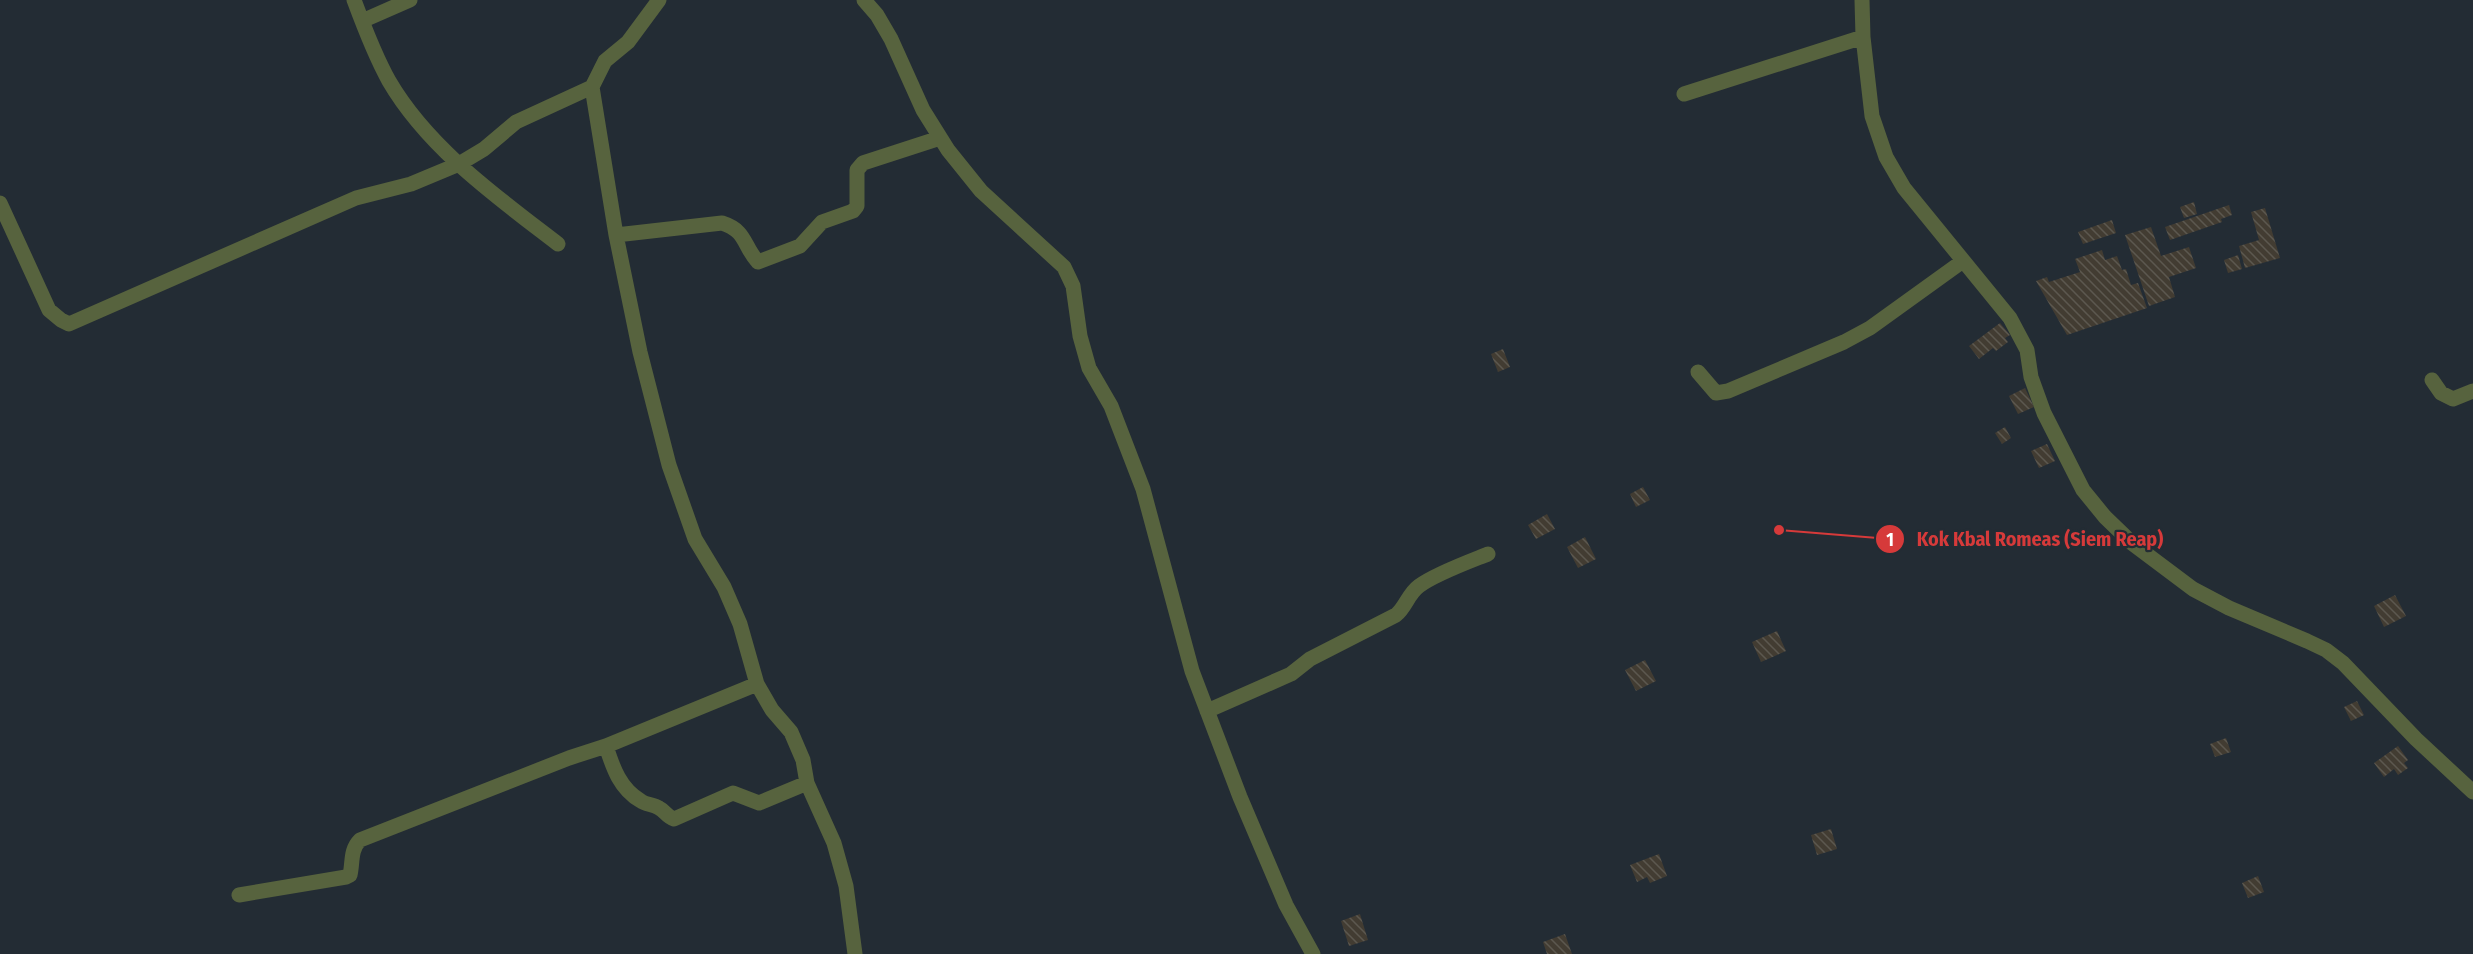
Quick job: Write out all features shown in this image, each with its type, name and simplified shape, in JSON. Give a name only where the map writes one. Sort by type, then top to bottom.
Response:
[{"type":"street","points":[[354,0],[389,81],[414,115],[459,164],[558,244]]},
{"type":"street","points":[[362,21],[410,0]]},
{"type":"street","points":[[659,0],[628,42],[605,61],[592,87],[616,235],[640,352],[669,465],[695,539],[724,587],[740,624],[757,684],[772,710],[791,732],[803,760],[807,783],[834,843],[846,885],[855,954]]},
{"type":"street","points":[[864,0],[877,15],[891,39],[923,110],[940,138],[981,191],[1064,267],[1073,286],[1080,336],[1089,368],[1111,406],[1143,489],[1192,671],[1240,797],[1287,905],[1313,954]]},
{"type":"street","points":[[1862,0],[1863,36],[1872,116],[1886,157],[1904,188],[1992,293],[2010,318],[2027,350],[2031,377],[2049,423],[2083,490],[2105,517],[2133,544],[2193,589],[2326,650],[2343,663],[2416,739],[2473,792]]},
{"type":"street","points":[[1684,94],[1863,36]]},
{"type":"street","points":[[0,203],[49,310],[69,324],[356,198],[411,184],[459,164],[484,149],[516,122],[592,87]]},
{"type":"street","points":[[616,235],[722,223],[732,226],[742,234],[758,262],[800,246],[822,222],[853,211],[857,206],[858,170],[863,163],[940,138]]},
{"type":"street","points":[[1698,372],[1716,393],[1728,391],[1844,342],[1870,328],[1963,261]]},
{"type":"street","points":[[2432,380],[2441,393],[2453,399],[2473,391]]},
{"type":"street","points":[[1207,711],[1291,674],[1310,659],[1396,615],[1404,609],[1410,596],[1419,586],[1488,554]]},
{"type":"street","points":[[239,895],[346,877],[350,875],[352,853],[360,840],[569,758],[606,746],[757,684]]},
{"type":"street","points":[[606,746],[614,770],[626,790],[642,802],[657,806],[669,818],[674,819],[733,793],[759,803],[807,783]]},
{"type":"building","points":[[2194,202],[2197,214],[2184,218],[2180,207]]},
{"type":"building","points":[[2229,205],[2232,215],[2221,219],[2222,222],[2170,240],[2165,227]]},
{"type":"building","points":[[2265,208],[2280,258],[2245,268],[2239,246],[2259,240],[2251,212]]},
{"type":"building","points":[[2112,220],[2116,233],[2083,244],[2078,232]]},
{"type":"building","points":[[2151,227],[2161,256],[2189,247],[2196,268],[2169,277],[2175,297],[2149,306],[2125,235]]},
{"type":"building","points":[[2102,250],[2105,260],[2117,256],[2122,270],[2126,269],[2131,285],[2138,283],[2147,308],[2067,335],[2036,281],[2047,277],[2049,282],[2080,272],[2075,259]]},
{"type":"building","points":[[2238,255],[2242,269],[2228,273],[2224,260]]},
{"type":"building","points":[[2000,323],[2010,335],[2005,338],[2008,342],[1996,351],[1993,348],[1979,359],[1969,346]]},
{"type":"building","points":[[1503,349],[1510,367],[1498,372],[1491,354]]},
{"type":"building","points":[[2025,388],[2034,407],[2018,414],[2009,396]]},
{"type":"building","points":[[2005,427],[2011,438],[2002,444],[1995,433]]},
{"type":"building","points":[[2047,444],[2055,461],[2039,468],[2031,451]]},
{"type":"building","points":[[1643,487],[1650,500],[1636,507],[1630,494]]},
{"type":"building","points":[[1547,514],[1555,529],[1536,539],[1528,525]]},
{"type":"building","points":[[1585,537],[1596,559],[1578,568],[1567,547]]},
{"type":"building","points":[[2395,595],[2406,616],[2384,627],[2374,606]]},
{"type":"building","points":[[1777,631],[1786,651],[1761,662],[1752,642]]},
{"type":"building","points":[[1645,660],[1656,681],[1636,691],[1625,670]]},
{"type":"building","points":[[2357,701],[2364,715],[2351,721],[2344,707]]},
{"type":"building","points":[[2226,738],[2231,752],[2215,757],[2210,744]]},
{"type":"building","points":[[2398,746],[2408,760],[2404,763],[2408,768],[2398,775],[2394,769],[2384,777],[2374,763]]},
{"type":"building","points":[[1831,829],[1837,849],[1817,855],[1811,835]]},
{"type":"building","points":[[1659,854],[1667,876],[1650,883],[1647,877],[1637,882],[1630,865]]},
{"type":"building","points":[[2258,876],[2264,892],[2248,898],[2242,883]]},
{"type":"building","points":[[1360,914],[1368,940],[1349,946],[1341,921]]},
{"type":"building","points":[[1565,934],[1572,954],[1547,954],[1543,942]]},
{"type":"place","name":"Kok Kbal Romeas (Siem Reap)","points":[[1779,530]]}]
